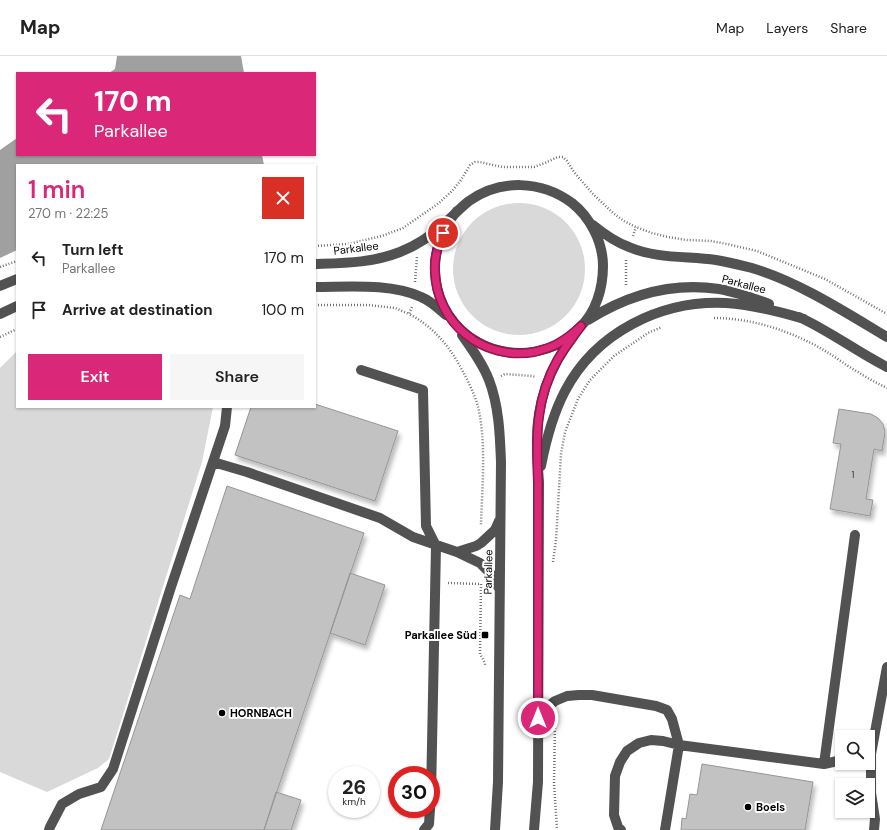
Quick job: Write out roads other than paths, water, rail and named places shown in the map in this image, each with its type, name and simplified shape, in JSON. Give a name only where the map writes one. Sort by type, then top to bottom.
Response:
[{"type":"street","name":"Parkallee","points":[[316,264],[341,264],[372,260],[401,252],[433,233],[473,198],[490,189],[516,184],[541,187],[565,198],[576,206],[596,233],[601,248],[603,263],[603,279],[600,294],[593,309],[558,359],[544,391],[537,432],[538,782],[534,830]]},
{"type":"street","name":"Parkallee","points":[[457,211],[449,221],[438,245],[435,264],[436,284],[444,308],[478,358],[489,380],[495,402],[500,437],[501,517],[498,782],[495,830]]},
{"type":"street","name":"Parkallee","points":[[587,220],[612,239],[645,253],[716,260],[753,268],[817,296],[887,337]]},
{"type":"street","points":[[0,286],[16,279]]},
{"type":"street","name":"Parkallee","points":[[316,287],[392,289],[414,295],[430,302],[467,336],[480,344],[495,350],[510,353],[526,353],[542,350],[556,345],[570,336],[583,324],[612,306],[631,298],[663,289],[681,287],[720,289],[758,300],[804,319],[887,367]]},
{"type":"street","points":[[538,482],[548,434],[555,412],[565,391],[576,373],[588,358],[599,347],[623,329],[640,319],[659,312],[700,304],[725,303],[761,307],[804,319]]},
{"type":"street","points":[[0,314],[16,306]]},
{"type":"street","points":[[361,370],[423,390],[426,526],[436,546],[432,766]]},
{"type":"street","points":[[49,830],[62,804],[79,794],[101,786],[113,769],[170,590],[213,462],[224,426],[227,408]]},
{"type":"street","points":[[213,462],[248,472],[380,518],[413,537],[457,552],[480,563],[491,574],[500,589]]},
{"type":"street","points":[[457,552],[481,543],[495,530],[501,517]]},
{"type":"street","points":[[824,764],[855,535]]},
{"type":"street","points":[[875,730],[887,667]]},
{"type":"street","points":[[537,733],[540,720],[546,708],[555,701],[567,696],[592,695],[656,706],[667,710],[672,719],[680,745],[665,830]]},
{"type":"street","points":[[621,830],[618,827],[614,814],[615,776],[620,762],[627,751],[639,743],[651,740],[663,741],[680,745],[824,764],[835,762]]},
{"type":"street","points":[[870,770],[871,793],[875,819],[874,830]]},
{"type":"street","points":[[424,830],[429,824],[429,818]]},
{"type":"street","points":[[875,819],[882,830]]},
{"type":"place","name":"Parkallee Süd","points":[[485,635]]},
{"type":"place","name":"HORNBACH","points":[[222,713]]},
{"type":"place","name":"Boels","points":[[748,807]]}]
